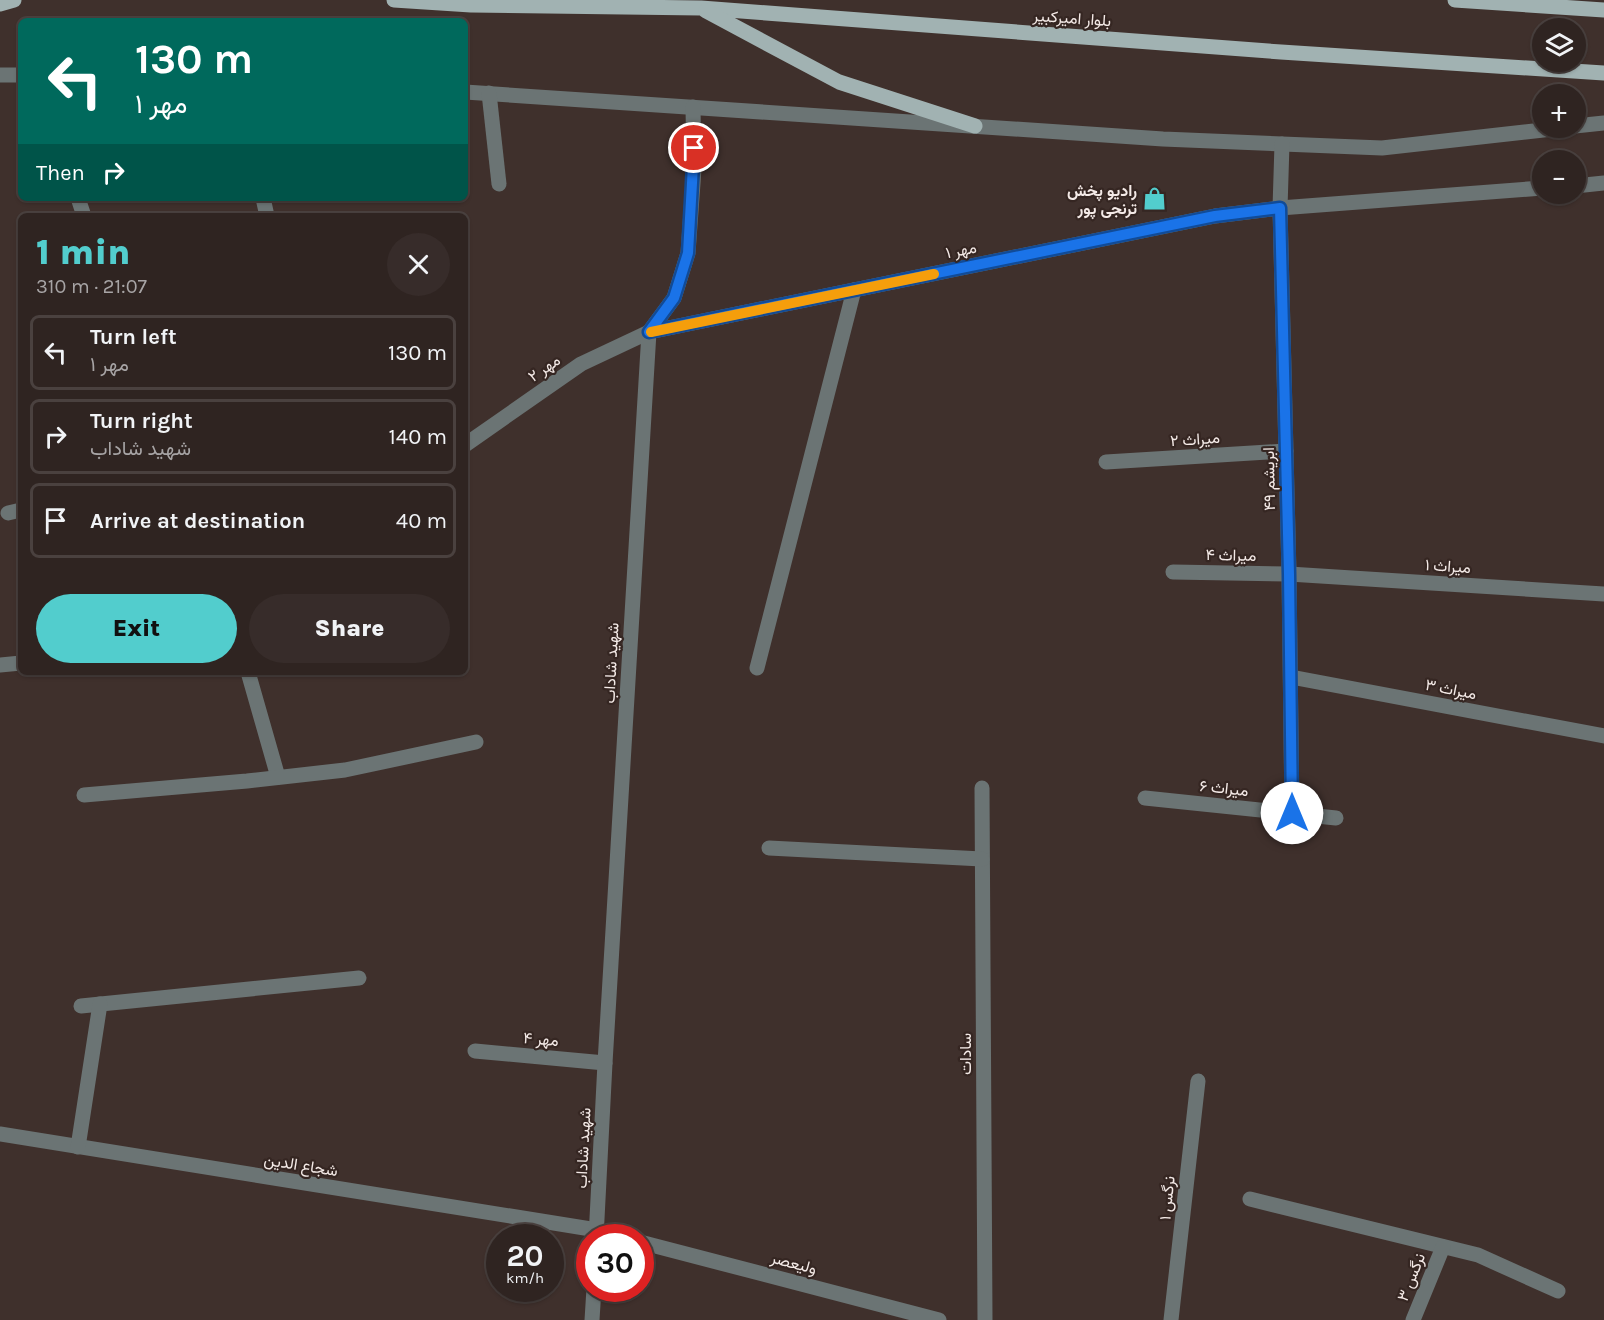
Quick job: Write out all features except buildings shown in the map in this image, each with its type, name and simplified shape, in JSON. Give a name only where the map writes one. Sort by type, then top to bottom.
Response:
[{"type":"main road","points":[[0,4],[14,0]]},
{"type":"main road","name":"بلوار امیرکبیر","points":[[394,0],[471,5],[701,8],[1281,52],[1604,73]]},
{"type":"main road","points":[[1455,0],[1604,10]]},
{"type":"main road","points":[[701,8],[839,82],[975,126]]},
{"type":"street","points":[[0,75],[18,75]]},
{"type":"street","points":[[468,92],[1163,139],[1382,148],[1532,131]]},
{"type":"street","points":[[489,93],[499,184]]},
{"type":"street","points":[[649,332],[674,298],[688,253],[694,169],[693,107]]},
{"type":"street","points":[[1586,125],[1604,123]]},
{"type":"street","name":"ابریشم ۴۹","points":[[1282,144],[1280,208],[1292,813]]},
{"type":"street","points":[[1586,185],[1604,183]]},
{"type":"street","name":"مهر ۱","points":[[649,332],[1215,216],[1280,208],[1532,189]]},
{"type":"street","points":[[757,668],[854,290]]},
{"type":"street","name":"مهر ۲","points":[[468,443],[581,364],[649,332]]},
{"type":"street","name":"شهید شاداب","points":[[597,1224],[649,332]]},
{"type":"street","name":"میراث ۲","points":[[1106,462],[1286,451]]},
{"type":"street","name":"میراث ۴","points":[[1173,572],[1289,574]]},
{"type":"street","name":"میراث ۱","points":[[1289,574],[1604,594]]},
{"type":"street","points":[[0,665],[18,663]]},
{"type":"street","points":[[249,675],[278,777]]},
{"type":"street","name":"میراث ۳","points":[[1291,677],[1604,736]]},
{"type":"street","points":[[84,795],[345,770],[476,742]]},
{"type":"street","name":"سادات","points":[[982,788],[985,1320]]},
{"type":"street","name":"میراث ۶","points":[[1145,798],[1336,818]]},
{"type":"street","points":[[769,848],[982,859]]},
{"type":"street","points":[[81,1006],[359,978]]},
{"type":"street","points":[[78,1147],[100,1004]]},
{"type":"street","name":"مهر ۴","points":[[475,1052],[605,1063]]},
{"type":"street","name":"نرگس ۱","points":[[1172,1320],[1198,1081]]},
{"type":"street","name":"شجاع الدین","points":[[0,1134],[576,1231]]},
{"type":"street","points":[[1250,1199],[1478,1255],[1558,1291]]},
{"type":"street","name":"ولیعصر","points":[[654,1246],[939,1320]]},
{"type":"street","name":"نرگس ۳","points":[[1413,1320],[1443,1247]]},
{"type":"street","points":[[592,1320],[593,1302]]},
{"type":"slow traffic","points":[[651,332],[934,274]]},
{"type":"place","name":"رادیو پخش ترنجی پور","points":[[1155,199]]},
{"type":"route","points":[[694,148],[688,253],[674,298],[649,332],[1215,216],[1280,208],[1292,813]]}]
